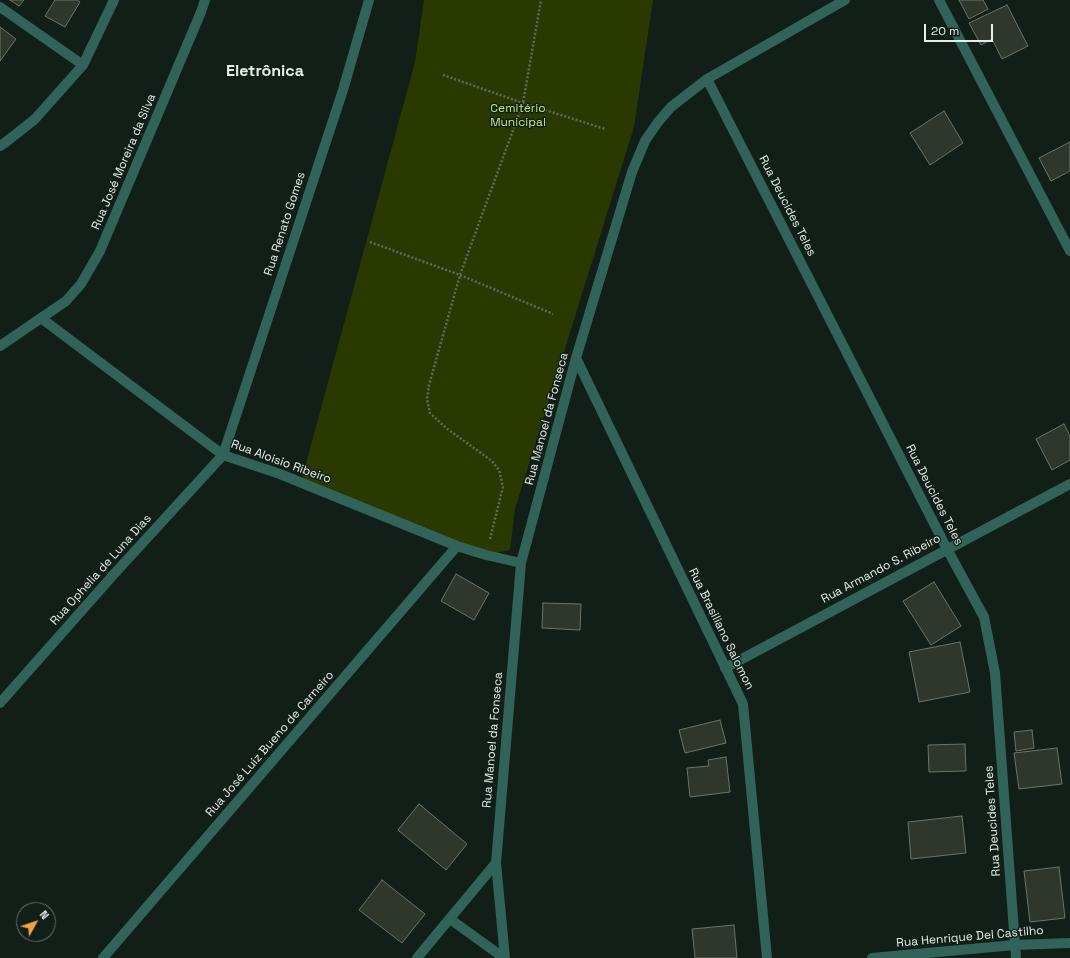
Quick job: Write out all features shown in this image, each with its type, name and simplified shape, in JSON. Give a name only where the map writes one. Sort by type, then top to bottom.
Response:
[{"type":"street","points":[[0,146],[35,118],[83,65],[114,0]]},
{"type":"street","name":"Rua José Moreira da Silva","points":[[0,346],[66,301],[81,284],[100,251],[205,0]]},
{"type":"street","name":"Rua Renato Gomes","points":[[223,455],[343,90],[369,0]]},
{"type":"street","name":"Rua Manoel da Fonseca","points":[[504,958],[496,863],[522,563],[576,358],[632,172],[645,141],[658,122],[671,107],[707,79],[845,0]]},
{"type":"street","points":[[939,0],[1070,251]]},
{"type":"street","points":[[0,7],[83,65]]},
{"type":"street","name":"Rua Deucides Teles","points":[[707,79],[947,549],[984,617],[995,673],[1016,958]]},
{"type":"street","name":"Rua Aloisio Ribeiro","points":[[41,318],[223,455],[280,474],[457,546],[486,555],[522,563]]},
{"type":"street","name":"Rua Brasiliano Salomon","points":[[576,358],[743,704],[767,958]]},
{"type":"street","name":"Rua Ophelia de Luna Dias","points":[[0,703],[115,573],[223,455]]},
{"type":"street","name":"Rua Armando S. Ribeiro","points":[[725,668],[1070,484]]},
{"type":"street","name":"Rua José Luiz Bueno de Carneiro","points":[[103,958],[457,546]]},
{"type":"street","points":[[417,958],[496,863]]},
{"type":"street","points":[[450,919],[504,958]]},
{"type":"street","name":"Rua Henrique Del Castilho","points":[[872,958],[1015,945],[1070,943]]},
{"type":"path","points":[[486,555],[503,487],[499,470],[492,461],[446,428],[430,413],[427,399],[429,385],[460,275],[523,103],[541,0]]},
{"type":"path","points":[[443,75],[523,103],[605,129]]},
{"type":"path","points":[[370,242],[460,275],[552,314]]},
{"type":"green space","name":"Cemitério Municipal","points":[[424,0],[653,0],[634,127],[515,509],[510,550],[474,557],[302,478],[415,62]]},
{"type":"building","points":[[10,0],[24,0],[19,6]]},
{"type":"building","points":[[55,0],[77,0],[80,2],[65,27],[45,16]]},
{"type":"building","points":[[959,0],[983,0],[988,9],[969,19]]},
{"type":"building","points":[[1007,5],[1028,46],[1002,59],[992,39],[981,45],[969,23]]},
{"type":"building","points":[[0,27],[16,39],[0,61]]},
{"type":"building","points":[[944,111],[963,143],[930,165],[910,133]]},
{"type":"building","points":[[1070,142],[1070,171],[1051,181],[1039,158]]},
{"type":"building","points":[[1064,424],[1070,436],[1070,460],[1052,470],[1036,439]]},
{"type":"building","points":[[456,574],[489,593],[474,620],[441,601]]},
{"type":"building","points":[[934,582],[961,626],[931,645],[903,601]]},
{"type":"building","points":[[543,603],[581,604],[580,630],[542,628]]},
{"type":"building","points":[[960,642],[970,692],[919,702],[909,652]]},
{"type":"building","points":[[720,720],[726,743],[685,753],[679,730]]},
{"type":"building","points":[[1032,730],[1034,748],[1016,751],[1014,732]]},
{"type":"building","points":[[965,744],[966,771],[929,772],[928,745]]},
{"type":"building","points":[[1057,748],[1062,784],[1019,789],[1014,753]]},
{"type":"building","points":[[726,757],[730,792],[690,797],[687,768],[709,766],[708,760]]},
{"type":"building","points":[[419,804],[467,844],[446,870],[398,830]]},
{"type":"building","points":[[962,816],[966,853],[911,859],[908,822]]},
{"type":"building","points":[[1059,867],[1065,918],[1030,922],[1024,871]]},
{"type":"building","points":[[382,880],[425,914],[402,943],[359,910]]},
{"type":"building","points":[[734,925],[737,958],[695,958],[692,929]]},
{"type":"district","name":"Eletrônica","points":[[265,72]]}]
